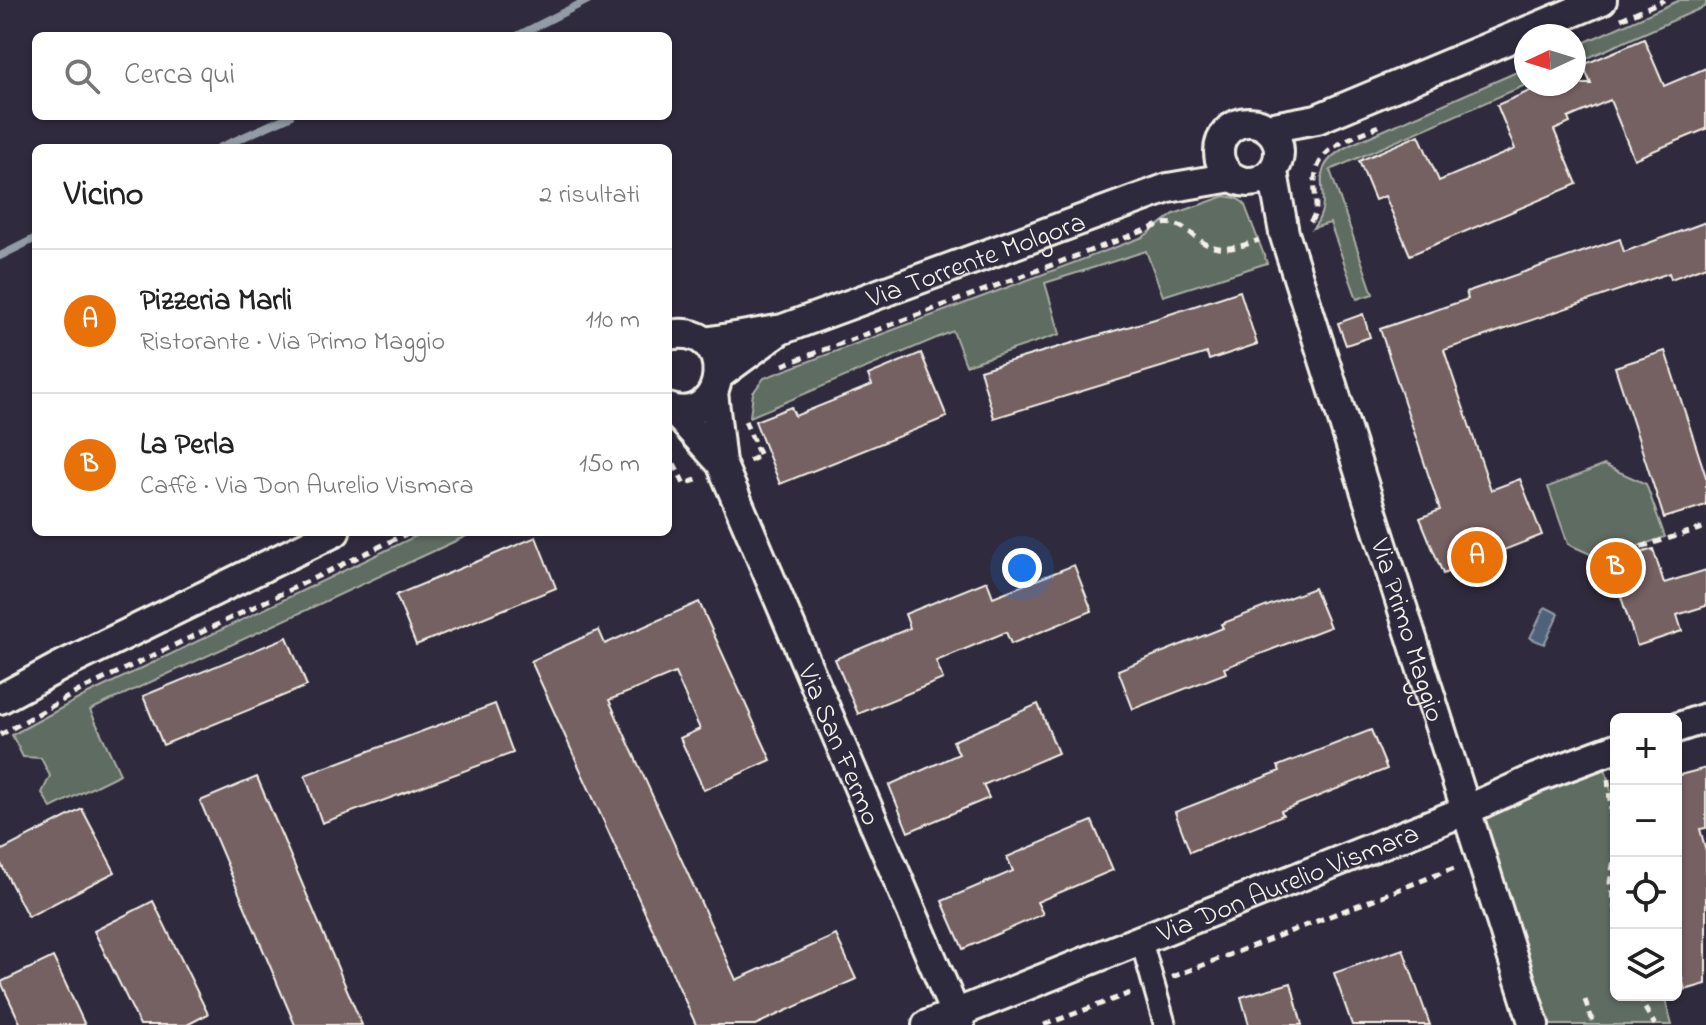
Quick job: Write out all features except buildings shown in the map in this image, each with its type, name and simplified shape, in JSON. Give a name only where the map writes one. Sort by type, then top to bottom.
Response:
[{"type":"street","name":"Via Torrente Molgora","points":[[672,334],[684,333],[705,342],[783,329],[1168,188],[1237,180],[1256,182],[1274,149],[1317,119],[1602,0]]},
{"type":"street","name":"Via Torrente Molgora","points":[[1168,188],[1219,149],[1229,129],[1239,124],[1249,122],[1274,149]]},
{"type":"street","points":[[1219,149],[1224,169],[1237,180]]},
{"type":"street","name":"Via Primo Maggio","points":[[1274,149],[1284,233],[1534,1025]]},
{"type":"street","name":"Via Primo Maggio","points":[[1237,180],[1284,233]]},
{"type":"street","name":"Via Torrente Molgora","points":[[672,410],[694,409],[705,402],[716,384],[783,329]]},
{"type":"street","points":[[705,342],[718,365],[716,384],[722,467]]},
{"type":"street","points":[[672,411],[722,467]]},
{"type":"street","name":"Via San Fermo","points":[[722,467],[958,1019]]},
{"type":"street","points":[[0,699],[327,536]]},
{"type":"street","points":[[1682,726],[1706,718]]},
{"type":"street","name":"Via Don Aurelio Vismara","points":[[927,1025],[958,1019],[1141,940],[1609,750]]},
{"type":"street","points":[[1141,940],[1165,1025]]},
{"type":"path","points":[[776,367],[1162,224],[1182,226],[1202,242],[1222,248],[1241,246],[1284,233],[1309,223],[1315,215],[1315,173],[1324,155],[1348,140],[1389,122]]},
{"type":"path","points":[[672,459],[684,484],[722,467],[760,456],[743,414]]},
{"type":"path","points":[[1601,559],[1706,527]]},
{"type":"path","points":[[0,735],[79,691],[402,536]]},
{"type":"path","points":[[1609,750],[1614,857]]},
{"type":"path","points":[[1044,1025],[1481,857]]},
{"type":"path","points":[[1585,1000],[1594,1025]]},
{"type":"path","points":[[1643,1001],[1655,1025]]},
{"type":"green space","points":[[1680,0],[1706,0],[1706,6],[1586,59],[1586,42]]},
{"type":"green space","points":[[1514,73],[1514,90],[1330,170],[1373,294],[1357,299],[1330,223],[1313,228],[1323,205],[1322,174],[1326,165],[1334,155],[1350,145]]},
{"type":"green space","points":[[1225,196],[1244,203],[1267,263],[1163,296],[1146,251],[1045,283],[1060,334],[966,365],[953,331],[750,417],[753,393],[764,378],[1143,237],[1174,214]]},
{"type":"green space","points":[[1604,465],[1646,484],[1665,537],[1601,559],[1568,544],[1548,487]]},
{"type":"green space","points":[[416,536],[466,536],[90,710],[120,774],[51,808],[42,793],[50,776],[41,758],[23,757],[12,735],[82,697]]},
{"type":"green space","points":[[1601,753],[1610,787],[1610,1001],[1666,1001],[1672,1025],[1534,1025],[1469,812]]},
{"type":"water","points":[[1545,607],[1559,614],[1544,644],[1530,638]]},
{"type":"waterway","points":[[525,32],[588,0]]},
{"type":"waterway","points":[[228,144],[281,120]]},
{"type":"waterway","points":[[0,256],[32,240]]},
{"type":"place","name":"Pizzeria Marli","points":[[1477,557]]},
{"type":"place","name":"La Perla","points":[[1616,568]]}]
